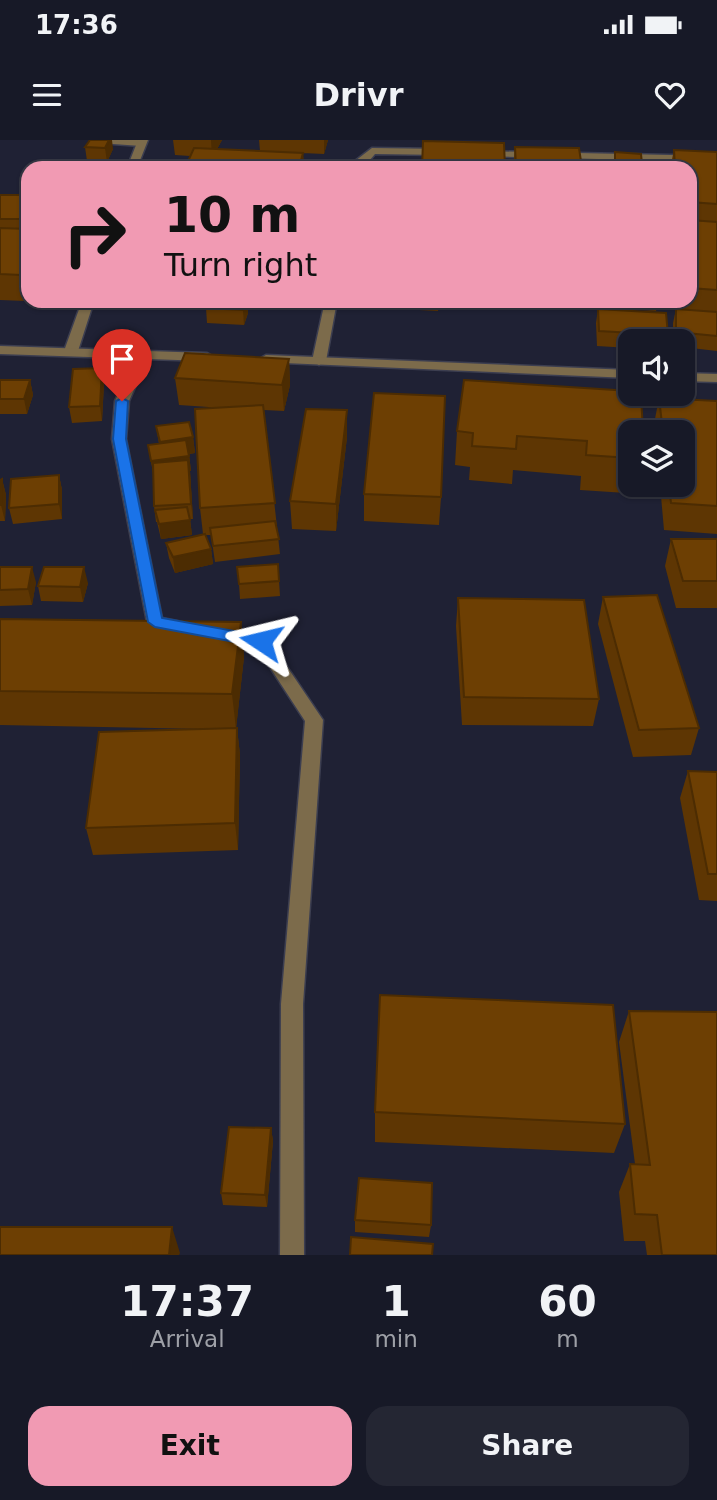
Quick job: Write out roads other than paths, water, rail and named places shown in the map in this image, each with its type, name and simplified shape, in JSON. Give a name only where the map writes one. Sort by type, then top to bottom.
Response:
[{"type":"street","points":[[99,140],[142,142],[135,161]]},
{"type":"street","points":[[361,161],[372,151],[461,153]]},
{"type":"street","points":[[474,153],[717,159]]},
{"type":"street","points":[[71,351],[86,308]]},
{"type":"street","points":[[319,361],[330,308]]},
{"type":"street","points":[[0,350],[224,358]]},
{"type":"street","points":[[143,354],[122,401],[120,439],[148,623],[261,641],[314,720],[292,1004],[292,1255]]},
{"type":"street","points":[[251,359],[618,373]]},
{"type":"street","points":[[695,377],[717,378]]}]
